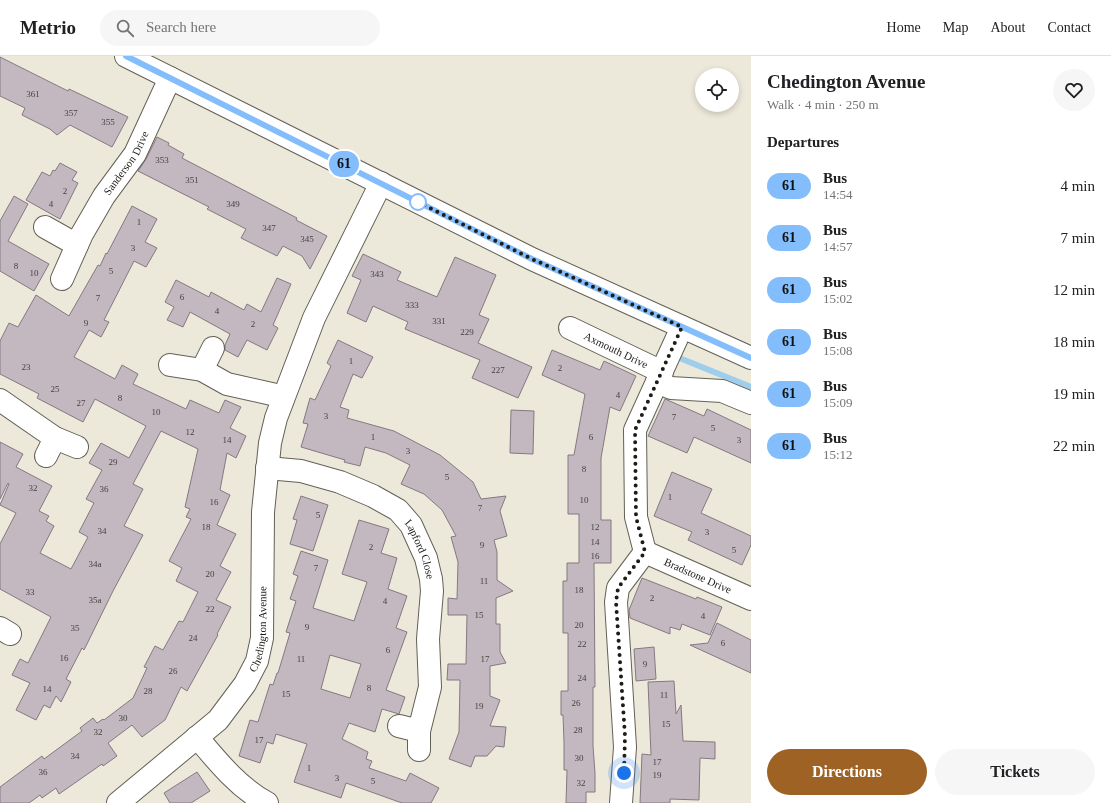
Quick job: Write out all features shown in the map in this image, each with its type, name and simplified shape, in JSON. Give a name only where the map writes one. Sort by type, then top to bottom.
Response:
[{"type":"street","points":[[126,56],[532,259],[751,358]]},
{"type":"street","name":"Sanderson Drive","points":[[62,279],[82,234],[104,196],[135,154],[170,78]]},
{"type":"street","name":"Chedington Avenue","points":[[118,803],[218,720],[245,684],[257,661],[262,638],[263,512],[270,443],[276,418],[314,318],[381,183]]},
{"type":"street","points":[[45,227],[77,245]]},
{"type":"street","name":"Axmouth Drive","points":[[645,552],[636,517],[635,430],[638,420],[660,377],[682,327]]},
{"type":"street","name":"Axmouth Drive","points":[[570,328],[660,377],[671,388],[722,392],[751,403]]},
{"type":"street","points":[[202,370],[213,348]]},
{"type":"street","points":[[170,365],[202,370],[227,384],[276,395],[283,399]]},
{"type":"street","points":[[0,400],[50,447],[77,447]]},
{"type":"street","name":"Lapford Close","points":[[267,468],[301,471],[340,482],[373,496],[398,510],[411,525],[426,558],[432,591],[428,639],[431,676],[430,687],[412,736]]},
{"type":"street","points":[[621,803],[625,747],[616,602],[618,588],[645,552]]},
{"type":"street","name":"Bradstone Drive","points":[[645,552],[751,600]]},
{"type":"street","points":[[197,737],[233,777],[245,788],[267,803]]},
{"type":"building","points":[[0,57],[68,91],[69,89],[128,117],[112,147],[70,125],[57,135],[50,129],[22,115],[25,108],[0,96]]},
{"type":"building","points":[[157,137],[169,143],[168,145],[184,154],[182,158],[297,218],[296,220],[327,236],[310,269],[302,256],[283,246],[277,256],[241,238],[246,229],[207,209],[209,207],[138,171]]},
{"type":"building","points":[[60,163],[77,172],[72,180],[78,183],[60,219],[26,200],[42,172],[50,176],[53,170],[55,171]]},
{"type":"building","points":[[14,196],[28,204],[8,241],[49,264],[34,291],[0,271],[0,221]]},
{"type":"building","points":[[132,206],[157,219],[145,242],[157,248],[146,267],[134,261],[104,320],[109,322],[101,337],[89,330],[74,357],[115,379],[122,365],[138,374],[133,384],[186,409],[190,400],[219,413],[225,400],[241,407],[230,428],[246,436],[236,458],[227,453],[220,490],[230,495],[217,525],[236,534],[220,566],[231,572],[216,600],[231,607],[217,634],[218,635],[187,691],[181,687],[165,720],[142,737],[132,725],[108,743],[117,756],[103,766],[102,764],[59,794],[56,788],[42,798],[40,795],[29,803],[0,803],[0,787],[42,756],[44,759],[82,731],[80,728],[93,718],[97,723],[103,719],[104,720],[133,698],[147,668],[144,667],[155,646],[163,650],[179,621],[183,622],[198,592],[176,581],[182,568],[169,561],[191,519],[186,517],[190,509],[185,507],[198,449],[161,431],[133,484],[143,489],[124,526],[143,535],[84,650],[82,648],[66,679],[71,682],[61,702],[56,696],[50,708],[44,705],[36,720],[16,710],[30,683],[12,675],[20,659],[28,663],[51,617],[0,589],[0,544],[16,513],[0,505],[9,484],[8,483],[0,499],[0,442],[23,454],[16,467],[52,486],[39,511],[49,516],[46,521],[54,526],[40,553],[71,569],[88,537],[79,532],[94,503],[86,499],[102,470],[89,463],[101,443],[129,458],[146,426],[95,399],[83,422],[37,398],[39,394],[0,374],[0,341],[9,323],[18,327],[36,295],[69,316],[98,265],[100,266],[106,253],[107,254]]},
{"type":"building","points":[[363,254],[401,272],[397,280],[437,297],[455,257],[496,275],[479,315],[489,319],[478,343],[532,367],[518,398],[472,378],[480,360],[405,329],[408,322],[373,306],[366,322],[347,313],[361,280],[352,276]]},
{"type":"building","points":[[277,278],[291,284],[273,325],[278,328],[267,350],[247,340],[238,357],[225,350],[225,345],[230,334],[190,312],[183,327],[167,320],[174,307],[165,302],[176,280],[209,297],[211,292],[244,310],[247,304],[261,312]]},
{"type":"building","points":[[338,340],[373,357],[362,378],[353,374],[340,407],[349,410],[347,418],[394,431],[440,455],[473,482],[481,499],[506,496],[500,511],[507,536],[494,540],[497,552],[497,580],[513,591],[496,598],[496,624],[500,624],[500,652],[506,663],[490,666],[490,696],[500,700],[490,726],[506,727],[504,747],[496,746],[487,756],[475,756],[471,767],[449,759],[459,732],[460,680],[447,680],[448,664],[466,664],[467,615],[448,615],[448,598],[457,599],[458,562],[451,537],[456,536],[442,510],[424,494],[401,484],[410,465],[386,453],[365,447],[360,466],[301,447],[308,424],[303,423],[310,398],[315,400],[331,366],[327,363]]},
{"type":"building","points":[[552,350],[600,370],[604,361],[636,376],[620,411],[610,407],[601,458],[601,520],[611,520],[611,563],[594,563],[595,687],[593,687],[593,746],[595,792],[586,792],[586,803],[566,803],[567,770],[564,770],[563,715],[561,715],[561,691],[568,691],[568,633],[563,633],[563,581],[567,581],[567,563],[579,563],[579,514],[568,514],[568,455],[574,455],[585,394],[542,375]]},
{"type":"building","points":[[665,399],[704,416],[707,409],[751,430],[751,463],[694,437],[687,453],[648,436]]},
{"type":"building","points":[[511,410],[534,411],[533,454],[510,453]]},
{"type":"building","points":[[672,472],[712,489],[701,513],[751,536],[751,545],[742,565],[688,540],[692,532],[654,516]]},
{"type":"building","points":[[301,496],[328,505],[313,551],[290,544],[297,520],[293,519]]},
{"type":"building","points":[[359,520],[389,529],[381,553],[397,558],[388,589],[407,596],[396,628],[407,632],[386,690],[405,697],[399,714],[382,709],[375,732],[349,723],[342,739],[368,752],[366,759],[372,761],[369,768],[406,781],[410,773],[439,788],[431,803],[402,803],[346,783],[341,798],[294,782],[307,744],[276,734],[273,744],[267,742],[260,763],[239,756],[250,720],[258,722],[270,684],[273,685],[278,673],[290,633],[286,632],[296,601],[290,599],[298,576],[293,574],[301,551],[328,560],[313,608],[354,621],[367,582],[342,574]],"holes":[[[330,655],[361,664],[350,698],[321,689]]]},
{"type":"building","points":[[642,578],[696,599],[697,597],[722,607],[710,635],[682,624],[680,630],[670,627],[670,634],[630,618],[629,610]]},
{"type":"building","points":[[717,623],[751,640],[751,673],[690,645],[708,643]]},
{"type":"building","points":[[654,647],[656,679],[636,681],[634,649]]},
{"type":"building","points":[[674,681],[676,714],[681,705],[683,741],[715,742],[715,759],[700,758],[699,800],[670,799],[670,803],[640,803],[642,754],[651,755],[648,682]]},
{"type":"building","points":[[197,772],[210,791],[191,803],[170,803],[164,793]]},
{"type":"waterway","points":[[682,359],[751,387]]},
{"type":"bus line","name":"61","points":[[126,56],[532,259],[751,358]]},
{"type":"route","points":[[418,202],[532,259],[682,327],[638,420],[635,430],[636,517],[645,552],[618,588],[616,602],[625,736],[624,773]]}]
